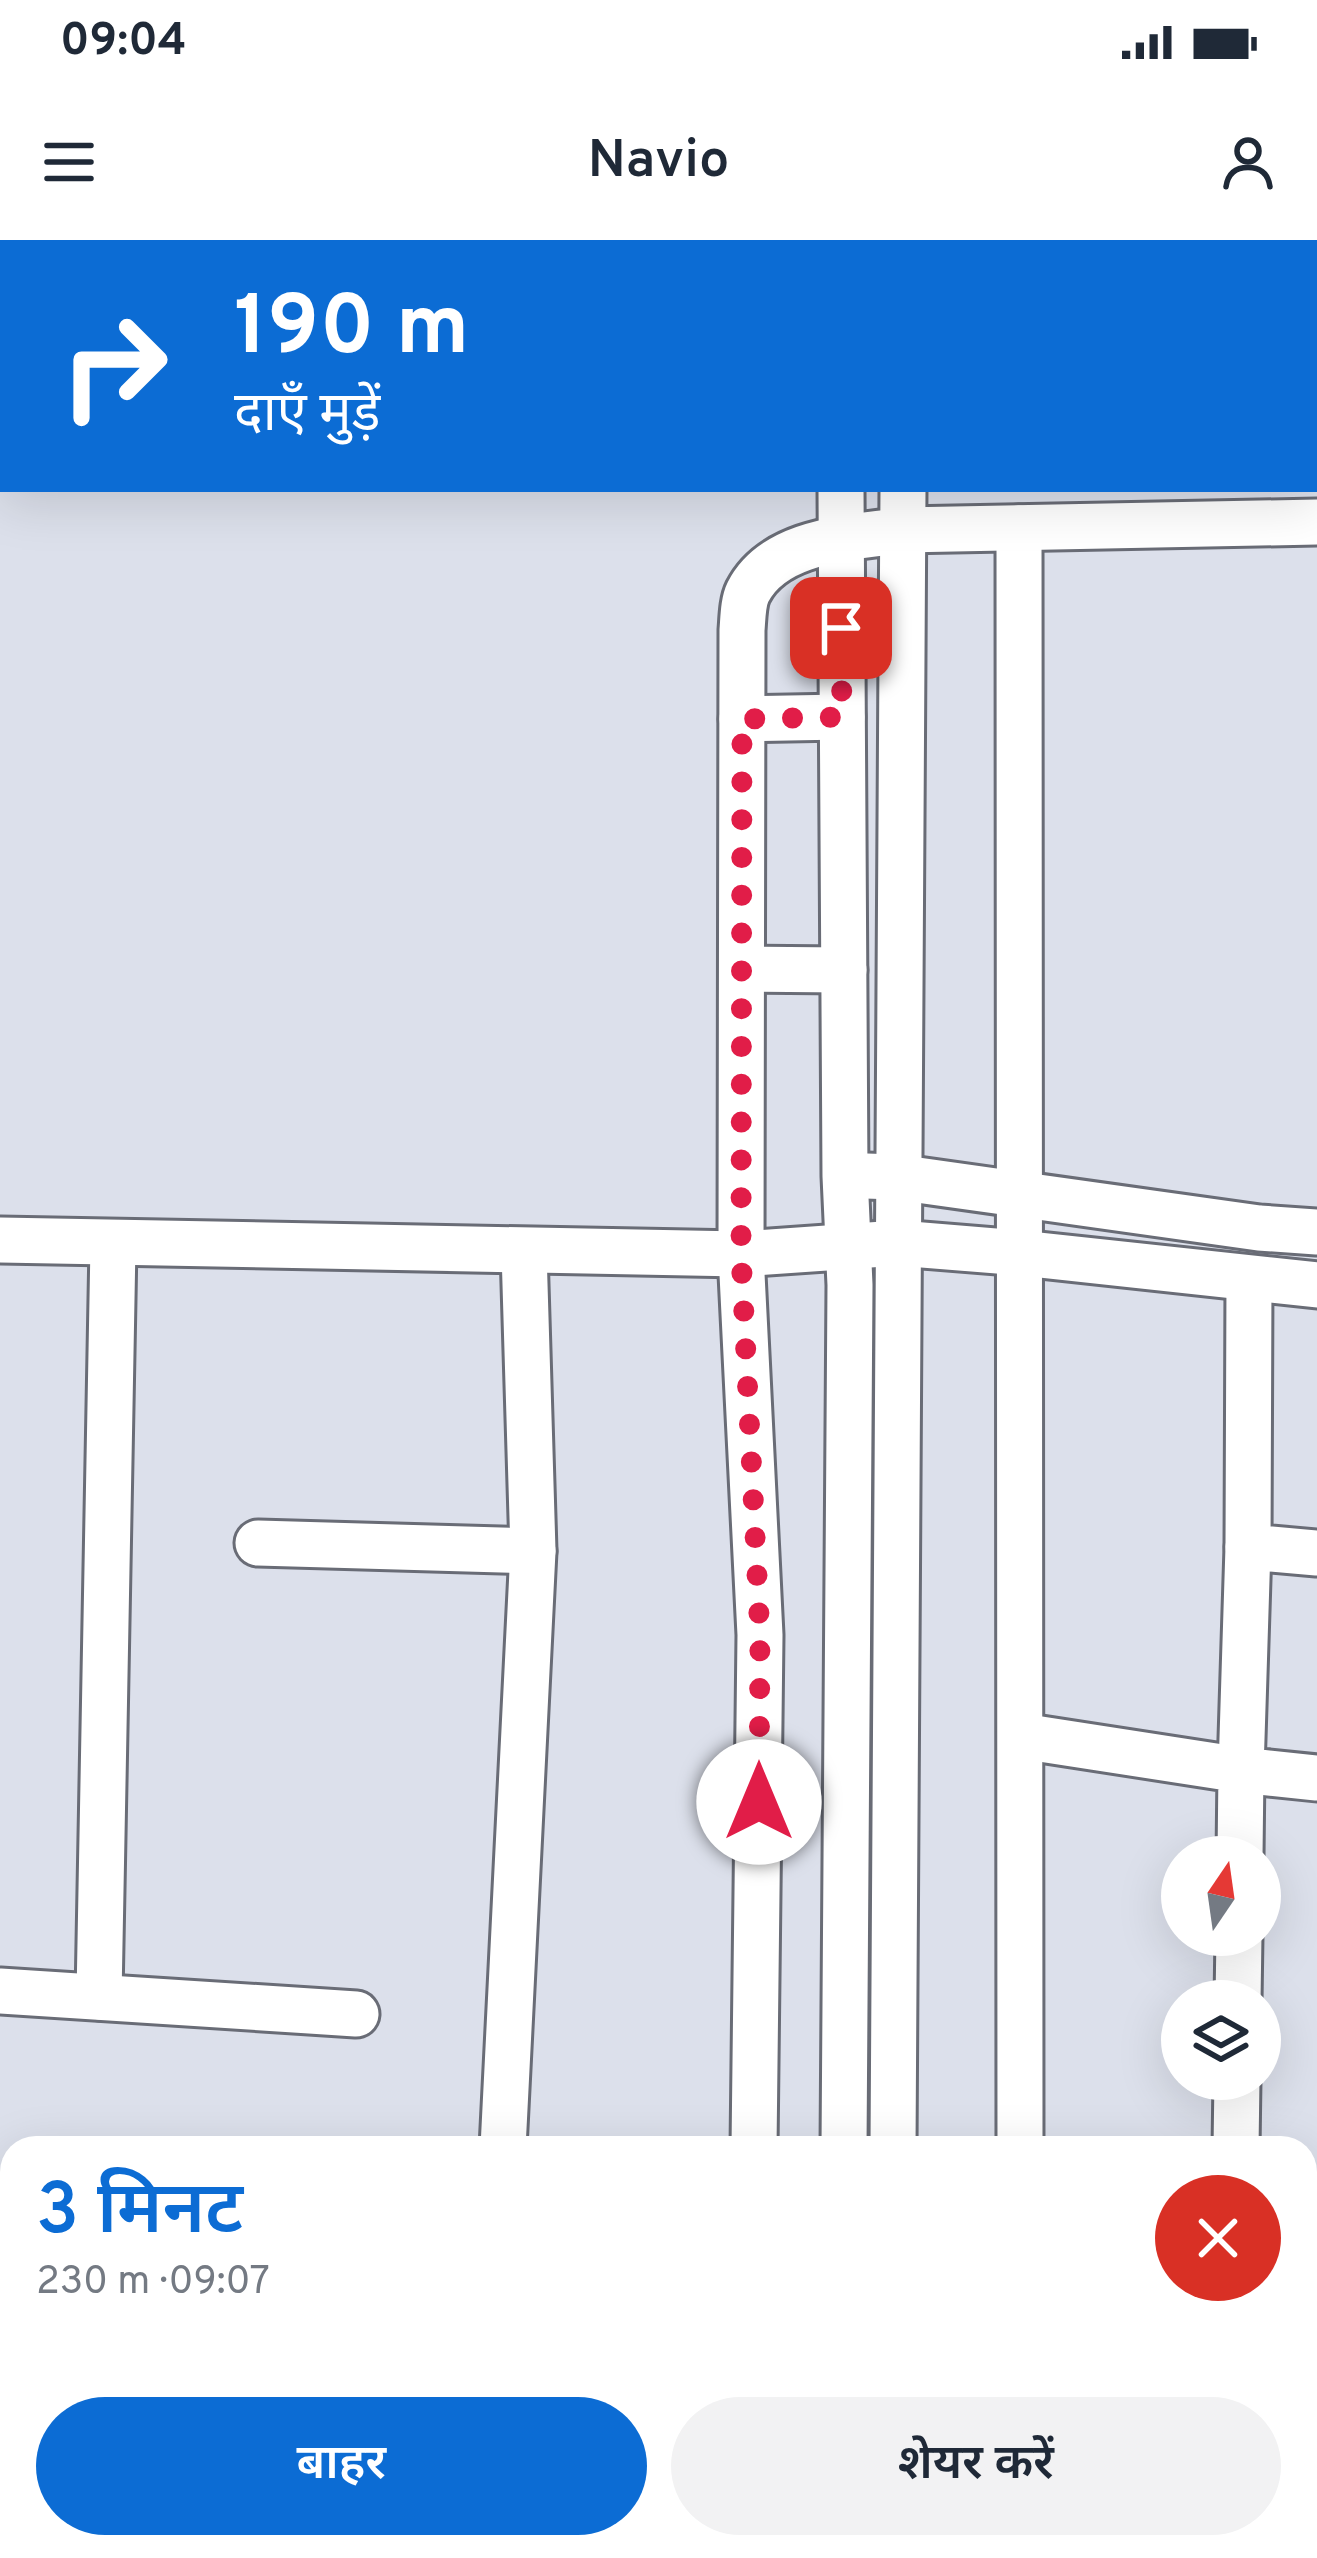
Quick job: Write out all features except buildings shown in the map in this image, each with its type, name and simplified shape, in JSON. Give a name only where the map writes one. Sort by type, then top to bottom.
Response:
[{"type":"street","points":[[841,492],[850,1727],[844,2136]]},
{"type":"street","points":[[893,2136],[903,510]]},
{"type":"street","points":[[754,2136],[760,1635],[741,1255],[742,630],[747,593],[792,552],[840,539],[903,510],[1019,528],[1317,522]]},
{"type":"street","points":[[1019,528],[1019,2136]]},
{"type":"street","points":[[742,719],[842,717]]},
{"type":"street","points":[[742,969],[844,970]]},
{"type":"street","points":[[845,1176],[896,1177],[1317,1232]]},
{"type":"street","points":[[0,1240],[741,1255],[898,1244],[1021,1252],[1317,1285]]},
{"type":"street","points":[[99,1997],[113,1245]]},
{"type":"street","points":[[504,2136],[533,1551],[524,1251]]},
{"type":"street","points":[[1240,1836],[1249,1279]]},
{"type":"street","points":[[258,1543],[533,1551]]},
{"type":"street","points":[[1248,1547],[1317,1553]]},
{"type":"street","points":[[1021,1736],[1317,1778]]},
{"type":"street","points":[[0,1991],[356,2014]]},
{"type":"street","points":[[1236,2136],[1237,2100]]},
{"type":"route","points":[[759,1802],[760,1635],[741,1255],[742,719],[842,717],[841,628]]}]
